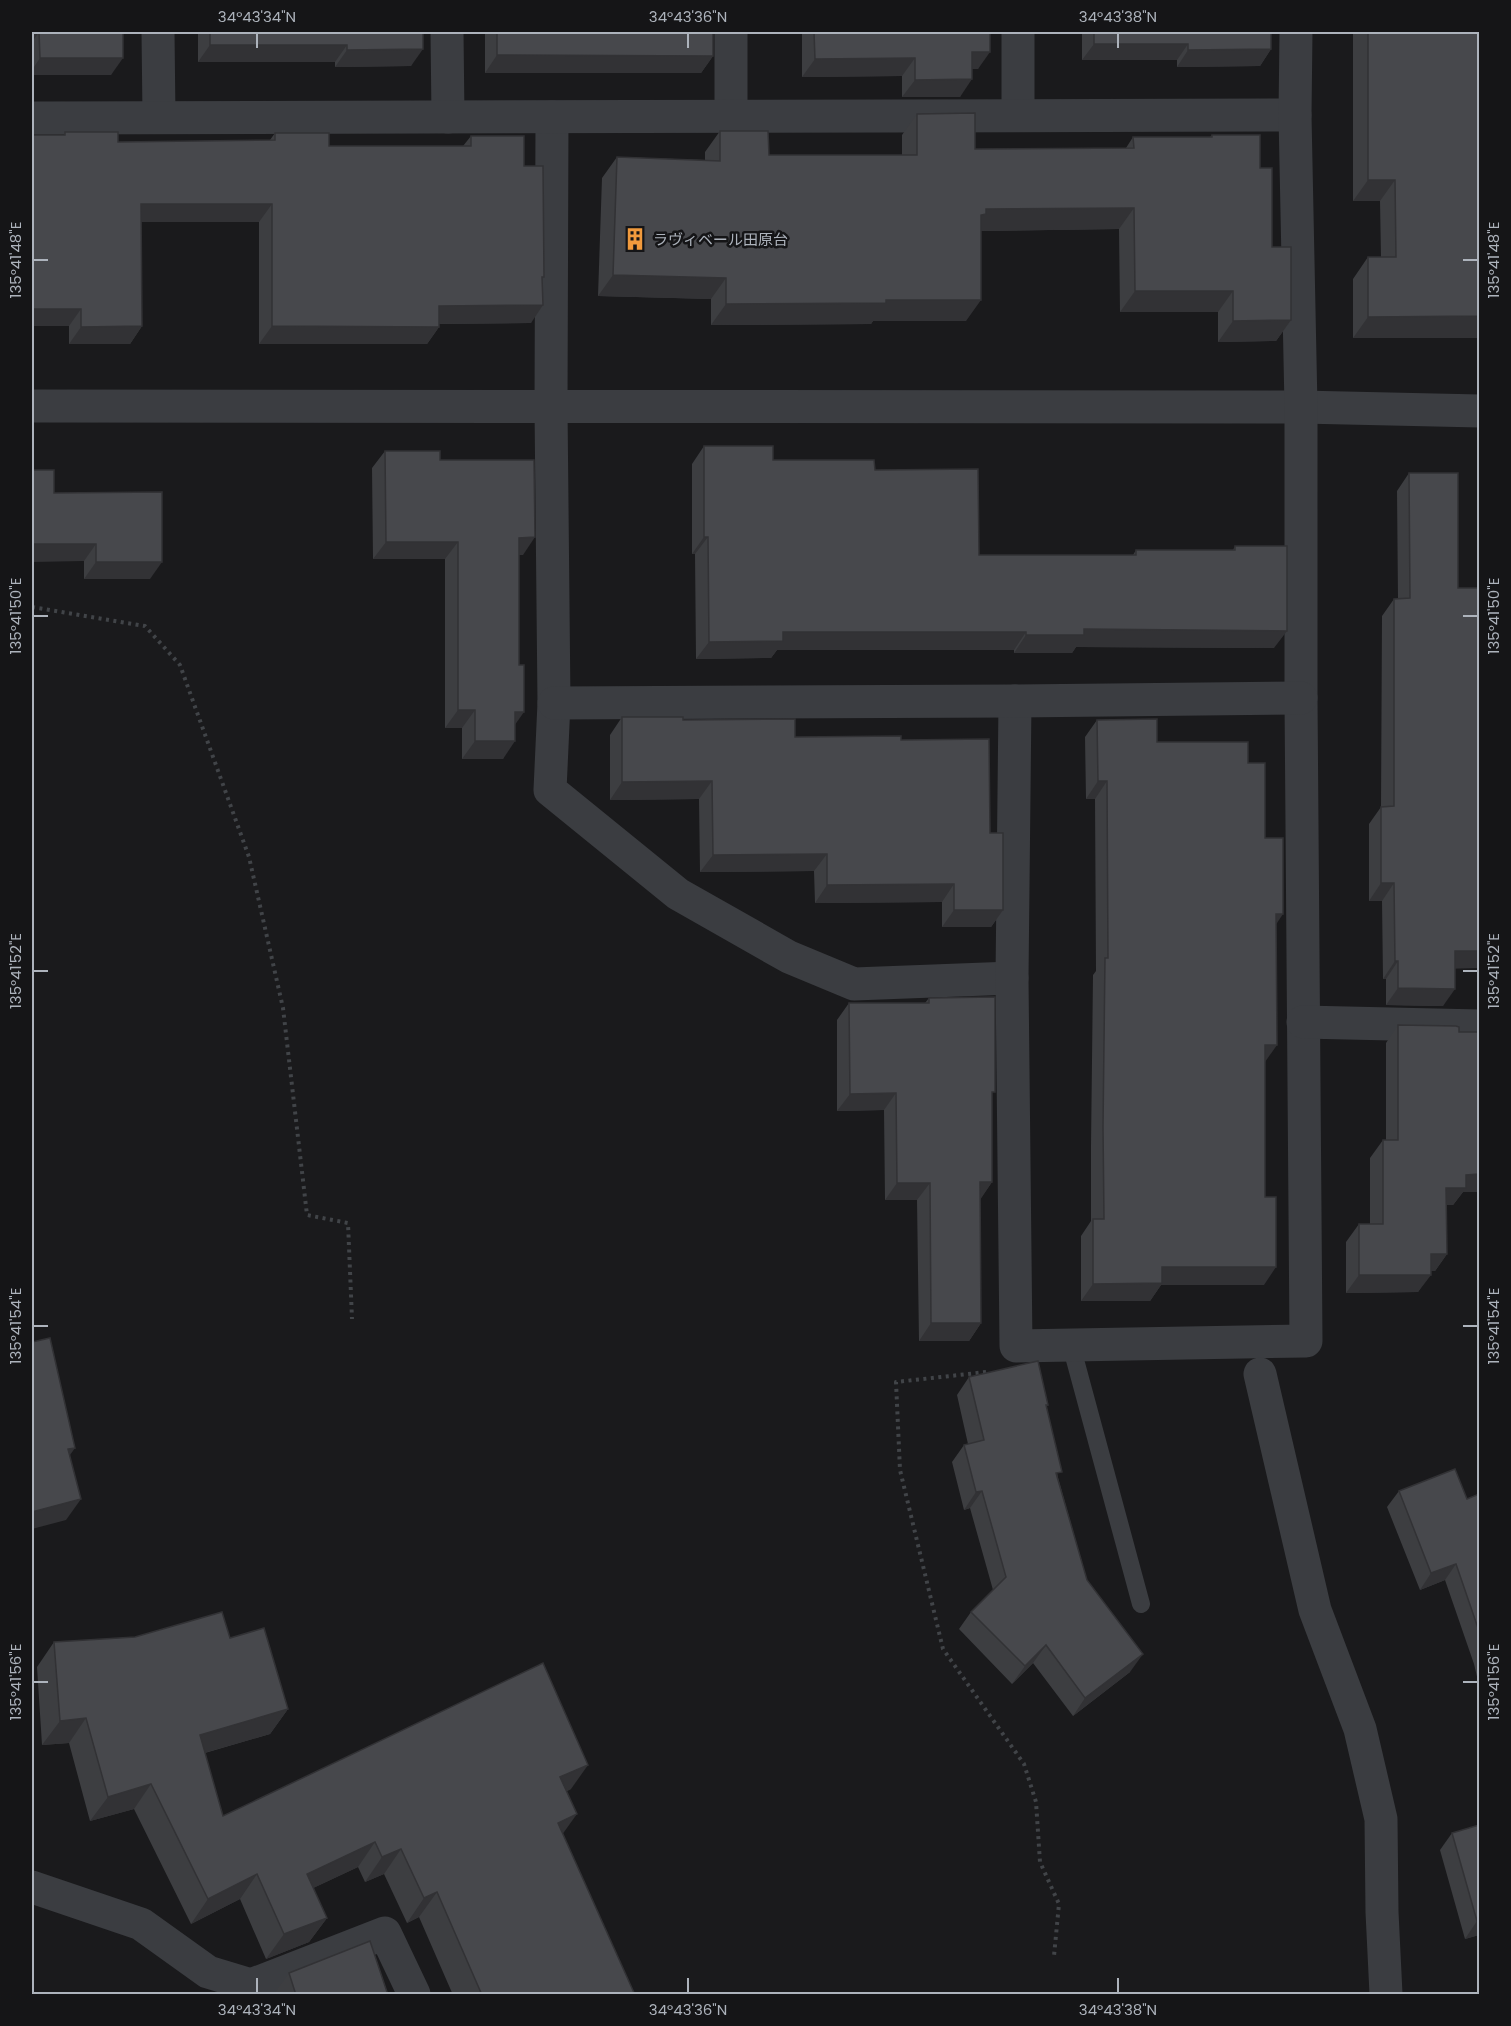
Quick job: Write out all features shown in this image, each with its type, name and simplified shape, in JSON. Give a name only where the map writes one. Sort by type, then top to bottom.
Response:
[{"type":"street","points":[[158,32],[159,117]]},
{"type":"street","points":[[447,32],[448,117]]},
{"type":"street","points":[[731,32],[731,116]]},
{"type":"street","points":[[1018,32],[1018,115]]},
{"type":"street","points":[[1015,701],[1012,978],[1016,1346],[1306,1341],[1301,407],[1295,115],[1296,32]]},
{"type":"street","points":[[32,118],[1295,115]]},
{"type":"street","points":[[552,117],[551,407],[554,703],[550,790],[678,894],[789,957],[854,984],[1012,978]]},
{"type":"street","points":[[32,406],[1301,407],[1479,411]]},
{"type":"street","points":[[554,703],[1301,698]]},
{"type":"street","points":[[1303,1022],[1479,1026]]},
{"type":"street","points":[[1260,1374],[1315,1610],[1360,1729],[1381,1820],[1386,1995]]},
{"type":"street","points":[[32,1887],[141,1924],[208,1972],[251,1985],[385,1933],[414,1995]]},
{"type":"lane","points":[[1071,1345],[1141,1604]]},
{"type":"path","points":[[32,607],[145,626],[180,665],[249,857],[283,1008],[307,1215],[348,1223],[352,1319]]},
{"type":"path","points":[[1016,1346],[999,1371],[896,1382],[900,1470],[944,1649],[1024,1764],[1036,1802],[1040,1862],[1059,1904],[1053,1956]]},
{"type":"building","points":[[39,32],[123,32],[123,58],[40,58]]},
{"type":"building","points":[[210,32],[423,32],[423,49],[347,50],[347,45],[210,45]]},
{"type":"building","points":[[497,32],[713,32],[713,56],[497,55]]},
{"type":"building","points":[[814,32],[990,32],[990,52],[972,52],[972,79],[915,80],[915,58],[815,59]]},
{"type":"building","points":[[1094,32],[1271,32],[1271,49],[1188,50],[1188,44],[1094,44]]},
{"type":"building","points":[[1368,32],[1479,32],[1479,316],[1368,317],[1368,257],[1396,257],[1395,180],[1368,180]]},
{"type":"building","points":[[975,113],[975,149],[1134,148],[1133,137],[1260,135],[1260,168],[1272,168],[1272,247],[1291,247],[1291,320],[1233,321],[1233,291],[1135,291],[1134,208],[986,209],[986,214],[981,215],[981,300],[726,304],[726,278],[613,275],[617,157],[720,161],[720,131],[768,131],[769,155],[917,155],[917,114]]},
{"type":"building","points":[[65,132],[118,132],[118,142],[275,140],[275,133],[329,133],[329,146],[471,146],[471,136],[524,136],[524,166],[543,166],[543,305],[439,306],[439,327],[272,326],[272,204],[141,204],[142,326],[81,327],[81,309],[32,309],[32,135],[65,135]]},
{"type":"building","points":[[704,446],[773,446],[773,460],[874,460],[875,470],[978,469],[979,555],[1136,555],[1136,550],[1235,550],[1235,546],[1287,546],[1287,631],[1084,629],[1084,635],[1026,635],[1026,632],[783,632],[783,641],[709,642],[708,537],[704,537]]},
{"type":"building","points":[[385,451],[440,451],[440,460],[534,460],[535,537],[519,538],[519,665],[524,665],[524,712],[515,712],[515,741],[475,741],[475,710],[458,710],[458,542],[386,542]]},
{"type":"building","points":[[32,470],[54,470],[54,493],[162,492],[162,562],[96,562],[96,544],[32,544]]},
{"type":"building","points":[[1409,473],[1458,473],[1458,588],[1479,588],[1479,951],[1455,951],[1455,989],[1398,988],[1398,961],[1395,961],[1394,883],[1381,883],[1381,807],[1394,806],[1394,599],[1410,598]]},
{"type":"building","points":[[622,717],[683,717],[683,720],[795,719],[795,737],[901,736],[901,740],[989,739],[990,833],[1003,833],[1003,910],[954,910],[954,884],[827,885],[827,854],[713,855],[712,781],[622,782]]},
{"type":"building","points":[[1157,719],[1157,742],[1248,742],[1248,763],[1265,763],[1265,838],[1283,838],[1283,914],[1276,914],[1277,1045],[1265,1045],[1265,1197],[1276,1197],[1276,1267],[1162,1267],[1162,1283],[1093,1284],[1093,1219],[1104,1219],[1105,958],[1108,958],[1107,781],[1098,781],[1097,720]]},
{"type":"building","points":[[995,997],[992,1182],[980,1182],[981,1323],[931,1323],[930,1183],[897,1183],[896,1093],[850,1094],[849,1003],[929,1003],[929,998]]},
{"type":"building","points":[[1398,1025],[1456,1026],[1459,1027],[1459,1032],[1479,1032],[1479,1174],[1466,1175],[1466,1188],[1446,1188],[1447,1254],[1431,1254],[1431,1275],[1359,1275],[1359,1224],[1383,1224],[1383,1140],[1398,1140]]},
{"type":"building","points":[[50,1338],[75,1448],[68,1449],[81,1499],[32,1512],[32,1342]]},
{"type":"building","points":[[1038,1361],[1062,1472],[1056,1473],[1087,1580],[1143,1654],[1085,1698],[1046,1645],[1025,1666],[971,1612],[1006,1577],[982,1491],[976,1492],[964,1445],[984,1440],[969,1377]]},
{"type":"building","points":[[1455,1469],[1467,1499],[1479,1494],[1479,1631],[1456,1564],[1431,1573],[1399,1491]]},
{"type":"building","points":[[222,1612],[230,1638],[264,1628],[288,1709],[200,1735],[223,1816],[543,1663],[588,1765],[560,1777],[577,1814],[558,1823],[635,1995],[482,1995],[437,1892],[424,1898],[401,1849],[382,1857],[375,1842],[307,1874],[327,1918],[284,1934],[257,1874],[208,1899],[151,1784],[108,1797],[86,1718],[60,1721],[54,1642],[135,1637]]},
{"type":"building","points":[[1479,1825],[1479,1921],[1477,1921],[1452,1833]]},
{"type":"building","points":[[370,1941],[388,1995],[296,1995],[289,1973]]},
{"type":"place","name":"ラヴィベール田原台","points":[[635,239]]}]
